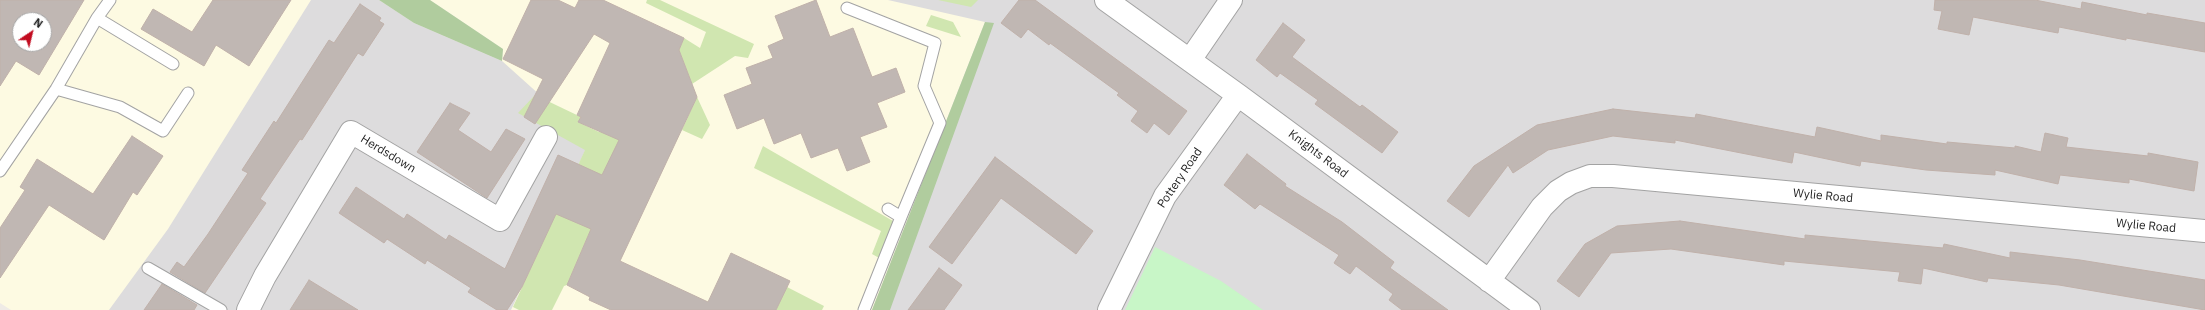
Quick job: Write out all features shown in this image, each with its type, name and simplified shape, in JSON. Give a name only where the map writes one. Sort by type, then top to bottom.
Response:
[{"type":"street","name":"Knights Road","points":[[1106,0],[1238,95],[1529,310]]},
{"type":"street","points":[[1190,60],[1231,0]]},
{"type":"street","name":"Pottery Road","points":[[1109,310],[1165,196],[1238,95]]},
{"type":"street","name":"Herdsdown","points":[[248,310],[265,276],[351,132],[500,220],[546,137]]},
{"type":"street","name":"Wylie Road","points":[[1489,281],[1542,207],[1558,191],[1571,183],[1590,176],[1613,176],[2205,231]]},
{"type":"lane","points":[[0,171],[56,89],[97,18],[110,0]]},
{"type":"lane","points":[[847,8],[935,43],[924,86],[940,123],[864,310]]},
{"type":"lane","points":[[97,18],[173,64]]},
{"type":"lane","points":[[56,89],[120,107],[163,131],[188,94]]},
{"type":"lane","points":[[888,209],[901,217]]},
{"type":"lane","points":[[148,268],[221,310]]},
{"type":"shaded area","points":[[0,0],[311,0],[168,229],[109,310],[11,310],[0,303]]},
{"type":"shaded area","points":[[310,0],[379,0],[414,23],[502,61],[503,49],[540,0],[2205,0],[2205,310],[106,310]]},
{"type":"shaded area","points":[[430,0],[888,0],[985,22],[872,310],[511,310],[590,140],[502,61],[503,49]]},
{"type":"green space","points":[[379,0],[430,0],[503,49],[502,61],[414,23]]},
{"type":"green space","points":[[647,0],[660,0],[754,44],[748,58],[735,56],[692,84],[679,50],[684,38],[700,48],[706,32],[646,3]]},
{"type":"green space","points":[[938,0],[978,0],[971,7]]},
{"type":"green space","points":[[931,15],[953,22],[961,37],[926,26]]},
{"type":"green space","points":[[985,22],[994,23],[890,310],[872,310]]},
{"type":"green space","points":[[535,95],[581,117],[578,122],[599,132],[625,129],[591,229],[567,285],[564,286],[552,310],[519,310],[513,307],[585,150],[518,113]]},
{"type":"green space","points":[[697,97],[710,125],[702,139],[682,130]]},
{"type":"green space","points":[[763,146],[893,221],[881,259],[872,254],[881,231],[754,168]]},
{"type":"green space","points":[[1155,247],[1221,281],[1263,310],[1125,310]]},
{"type":"green space","points":[[787,287],[824,306],[822,310],[776,310]]},
{"type":"building","points":[[0,0],[84,0],[39,75],[16,61],[0,86]]},
{"type":"building","points":[[213,0],[291,0],[249,66],[216,45],[204,66],[141,29],[153,9],[192,32]]},
{"type":"building","points":[[531,0],[558,0],[575,8],[579,0],[603,0],[684,38],[679,50],[697,97],[620,261],[708,302],[731,253],[790,281],[776,310],[611,310],[589,300],[590,297],[567,285],[591,229],[556,214],[522,287],[507,310],[497,310],[468,292],[471,288],[427,260],[425,264],[387,239],[384,243],[339,213],[356,187],[404,219],[407,214],[446,240],[449,235],[505,269],[558,155],[602,175],[619,140],[578,122],[581,117],[577,115],[610,43],[594,34],[535,124],[524,117],[543,79],[503,59]]},
{"type":"building","points":[[816,0],[830,37],[853,28],[872,77],[896,68],[905,92],[877,103],[887,127],[860,137],[870,162],[847,171],[838,148],[811,158],[801,133],[774,144],[764,118],[737,129],[724,95],[752,84],[746,68],[773,58],[768,46],[784,39],[775,16]]},
{"type":"building","points":[[1019,0],[1035,0],[1187,111],[1169,135],[1154,123],[1147,133],[1131,121],[1138,111],[1117,95],[1119,93],[1050,43],[1049,45],[1028,29],[1021,38],[1001,23]]},
{"type":"building","points":[[1935,0],[2035,0],[2081,9],[2082,2],[2147,15],[2147,13],[2205,23],[2205,52],[2126,38],[2126,40],[2059,27],[2058,33],[1973,17],[1969,35],[1938,29],[1942,11],[1934,10]]},
{"type":"building","points":[[360,4],[381,18],[379,21],[384,24],[363,56],[358,53],[302,140],[300,139],[260,199],[266,203],[205,293],[170,272],[177,262],[184,267],[208,234],[248,173],[242,170],[274,121],[276,123],[329,40],[334,43]]},
{"type":"building","points":[[1283,23],[1305,40],[1292,57],[1360,107],[1362,105],[1398,132],[1382,153],[1315,104],[1318,100],[1280,73],[1277,77],[1256,60]]},
{"type":"building","points":[[450,103],[470,113],[458,130],[491,152],[506,129],[525,139],[487,198],[417,152]]},
{"type":"building","points":[[1613,109],[1695,118],[1696,114],[1815,137],[1817,127],[1881,141],[1881,135],[1947,144],[1947,142],[2015,148],[2015,146],[2041,152],[2045,133],[2068,138],[2066,147],[2148,156],[2148,153],[2198,162],[2194,191],[2129,179],[2129,183],[2060,175],[2058,184],[1995,170],[1995,175],[1926,170],[1861,161],[1860,166],[1794,152],[1792,163],[1675,140],[1675,143],[1613,136],[1548,150],[1513,173],[1508,165],[1469,217],[1447,201],[1474,166],[1537,125]]},
{"type":"building","points":[[132,136],[163,156],[137,195],[133,192],[104,240],[49,205],[0,278],[0,228],[25,190],[20,187],[37,159],[93,194]]},
{"type":"building","points":[[1247,154],[1286,184],[1285,186],[1342,222],[1394,262],[1390,268],[1448,310],[1402,310],[1389,300],[1393,294],[1356,266],[1350,274],[1334,263],[1339,255],[1260,204],[1255,209],[1224,185]]},
{"type":"building","points":[[995,157],[1093,231],[1076,254],[1001,198],[952,264],[929,247]]},
{"type":"building","points":[[1680,221],[1805,239],[1805,235],[1943,248],[1944,244],[2010,258],[2010,252],[2080,260],[2205,280],[2205,310],[2059,285],[1988,278],[1987,282],[1923,268],[1921,284],[1898,281],[1900,272],[1784,261],[1784,265],[1671,249],[1611,253],[1579,297],[1557,281],[1585,244],[1617,226]]},
{"type":"building","points":[[939,268],[962,285],[944,310],[908,310]]},
{"type":"building","points":[[309,280],[358,310],[290,310]]},
{"type":"building","points":[[162,284],[197,305],[194,310],[144,310]]}]
